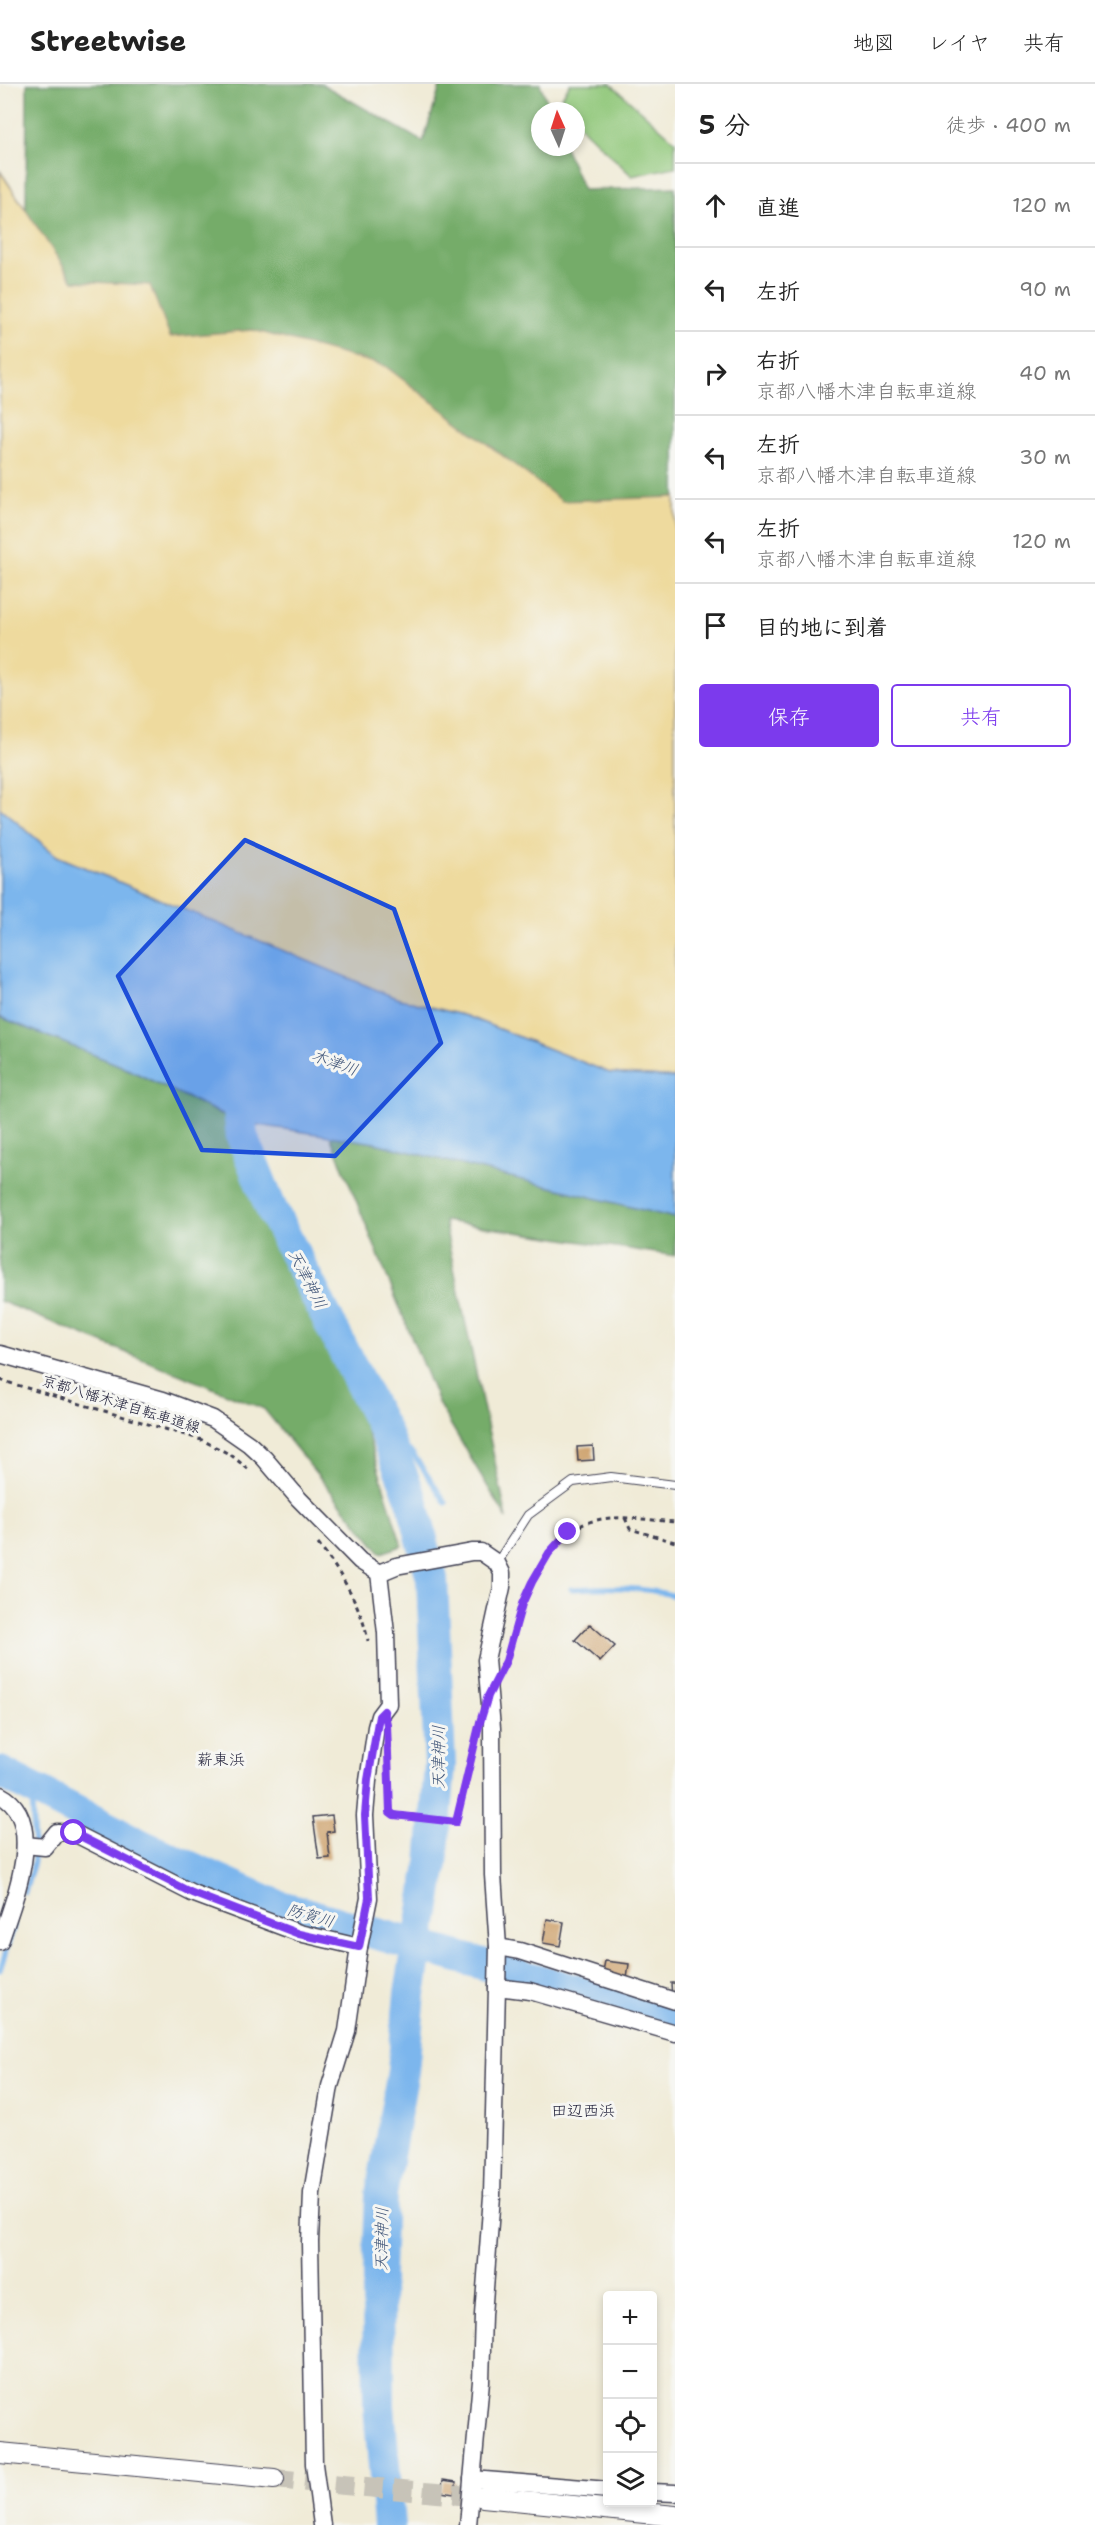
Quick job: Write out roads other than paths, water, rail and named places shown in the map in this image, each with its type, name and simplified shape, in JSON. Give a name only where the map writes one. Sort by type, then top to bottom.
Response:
[{"type":"street","points":[[0,1354],[163,1400],[213,1419],[249,1444],[360,1561],[379,1573],[461,1553],[481,1552],[497,1563],[502,1573],[502,1587],[486,1660],[492,1728],[493,1875],[498,1947],[492,2196],[483,2315],[481,2381],[468,2525]]},
{"type":"street","points":[[322,2525],[314,2464],[310,2242],[312,2193],[330,2086],[347,2031],[359,1947],[369,1898],[365,1815],[368,1780],[376,1727],[379,1716],[388,1704],[386,1633],[379,1573]]},
{"type":"street","points":[[0,1795],[9,1800],[20,1817],[25,1845],[25,1865],[0,1942]]},
{"type":"street","points":[[25,1845],[45,1847],[57,1832],[74,1833],[192,1893],[299,1934],[359,1947]]},
{"type":"street","points":[[498,1947],[675,2001]]},
{"type":"street","points":[[497,1987],[530,1991],[675,2033]]},
{"type":"street","points":[[0,2453],[274,2479]]},
{"type":"street","points":[[472,2479],[603,2490]]},
{"type":"street","points":[[657,2492],[675,2493]]},
{"type":"street","points":[[483,2497],[675,2516]]},
{"type":"lane","points":[[497,1563],[528,1515],[573,1482],[611,1477],[675,1485]]},
{"type":"water","name":"木津川","points":[[0,808],[57,856],[396,998],[466,1016],[610,1073],[675,1078],[675,1218],[375,1143],[239,1122],[119,1065],[0,1017]]},
{"type":"waterway","name":"天津神川","points":[[236,1081],[242,1136],[270,1206],[384,1430],[412,1500],[432,1579],[440,1765],[432,1864],[410,1993],[403,2071],[381,2195],[378,2273],[379,2406],[389,2525]]},
{"type":"waterway","points":[[384,1430],[413,1454],[446,1503]]},
{"type":"waterway","points":[[571,1589],[636,1589],[675,1596]]},
{"type":"waterway","name":"防賀川","points":[[0,1772],[145,1847],[276,1905],[675,2019]]},
{"type":"waterway","points":[[25,1892],[34,1862],[32,1788]]},
{"type":"waterway","points":[[0,1970],[14,1926]]},
{"type":"tunnel","points":[[274,2479],[483,2497]]},
{"type":"district","name":"薪東浜","points":[[221,1759]]},
{"type":"district","name":"田辺西浜","points":[[583,2110]]}]
